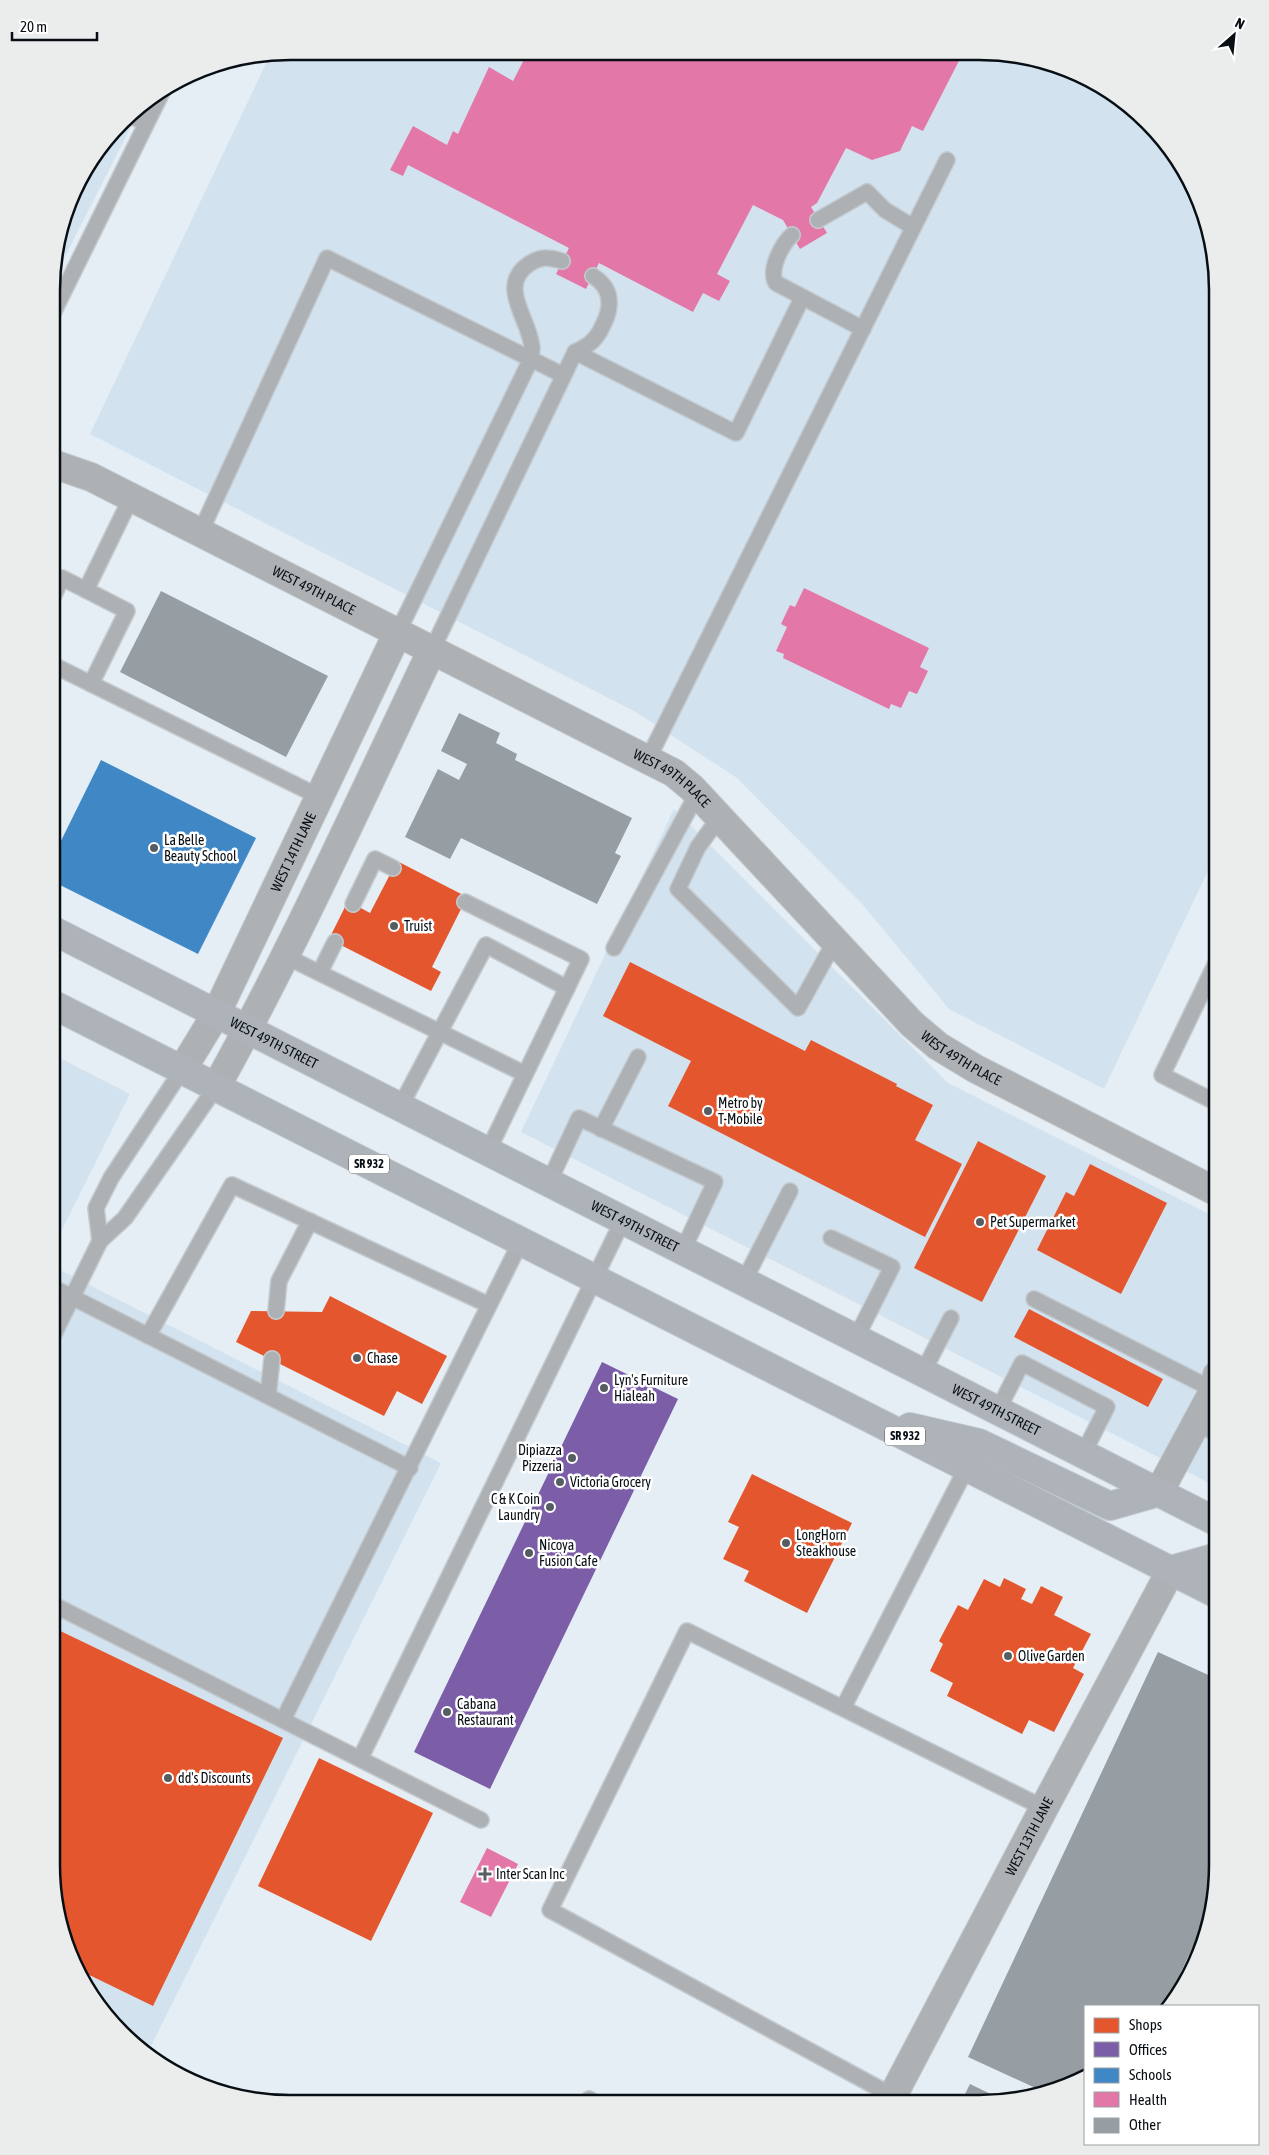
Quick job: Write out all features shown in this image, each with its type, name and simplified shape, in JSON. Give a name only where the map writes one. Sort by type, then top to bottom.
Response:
[{"type":"main road","name":"WEST 49TH STREET","points":[[60,934],[1209,1518]]},
{"type":"main road","name":"SR 932","points":[[60,1008],[1209,1590]]},
{"type":"main road","points":[[867,1416],[979,1443],[1110,1506],[1159,1492]]},
{"type":"main road","points":[[1171,1570],[1209,1559]]},
{"type":"street","name":"WEST 49TH PLACE","points":[[60,466],[91,477],[674,773],[697,794],[912,1024],[938,1046],[976,1069],[1209,1187]]},
{"type":"street","name":"WEST 14TH LANE","points":[[182,1070],[216,1014],[398,632]]},
{"type":"street","points":[[216,1087],[248,1030],[285,956],[432,650]]},
{"type":"street","points":[[1159,1492],[1207,1428]]},
{"type":"street","name":"WEST 13TH LANE","points":[[894,2095],[1171,1570]]},
{"type":"lane","points":[[60,299],[156,103]]},
{"type":"lane","points":[[136,118],[146,123]]},
{"type":"lane","points":[[648,759],[947,160]]},
{"type":"lane","points":[[818,220],[867,192],[885,210],[913,227]]},
{"type":"lane","points":[[792,235],[784,246],[772,274],[776,283],[863,329]]},
{"type":"lane","points":[[398,632],[531,359],[532,347],[516,297],[517,279],[526,266],[539,258],[547,257],[562,261]]},
{"type":"lane","points":[[200,533],[327,258],[563,375]]},
{"type":"lane","points":[[432,650],[575,352],[590,344],[599,334],[610,311],[610,302],[605,285],[593,276]]},
{"type":"lane","points":[[575,352],[736,433],[802,298]]},
{"type":"lane","points":[[86,590],[131,498]]},
{"type":"lane","points":[[60,582],[62,578],[127,610],[91,684]]},
{"type":"lane","points":[[60,668],[320,797]]},
{"type":"lane","points":[[614,948],[697,794]]},
{"type":"lane","points":[[719,818],[698,846],[678,889],[798,1008],[835,941]]},
{"type":"lane","points":[[353,904],[375,859],[393,868]]},
{"type":"lane","points":[[465,902],[581,959],[488,1151]]},
{"type":"lane","points":[[320,972],[335,942]]},
{"type":"lane","points":[[400,1107],[486,946],[567,988]]},
{"type":"lane","points":[[285,956],[526,1074]]},
{"type":"lane","points":[[1209,978],[1162,1075],[1209,1098]]},
{"type":"lane","points":[[602,1129],[638,1057]]},
{"type":"lane","points":[[100,1241],[96,1208],[111,1178],[182,1070]]},
{"type":"lane","points":[[60,1322],[100,1241],[125,1218],[216,1087]]},
{"type":"lane","points":[[549,1182],[579,1118],[715,1182],[682,1250]]},
{"type":"lane","points":[[148,1336],[232,1185],[490,1305]]},
{"type":"lane","points":[[744,1281],[790,1192]]},
{"type":"lane","points":[[360,1759],[623,1220]]},
{"type":"lane","points":[[276,1311],[279,1281],[310,1222]]},
{"type":"lane","points":[[831,1238],[892,1267],[856,1338]]},
{"type":"lane","points":[[283,1720],[410,1468],[521,1241]]},
{"type":"lane","points":[[60,1291],[410,1468]]},
{"type":"lane","points":[[1034,1299],[1209,1379]]},
{"type":"lane","points":[[923,1372],[951,1318]]},
{"type":"lane","points":[[268,1396],[272,1359]]},
{"type":"lane","points":[[998,1410],[1022,1363],[1107,1406],[1083,1454]]},
{"type":"lane","points":[[843,1708],[967,1467]]},
{"type":"lane","points":[[60,1608],[480,1820]]},
{"type":"lane","points":[[882,2095],[550,1910],[687,1631],[1044,1808]]},
{"type":"shaded area","points":[[994,60],[1024,64],[1053,72],[1081,84],[1107,99],[1142,127],[1162,150],[1178,175],[1197,216],[1205,245],[1209,275],[1209,869],[1104,1089],[949,1009],[863,905],[737,778],[634,711],[90,434],[267,61]]},
{"type":"shaded area","points":[[134,121],[62,263],[64,245],[72,216],[84,188],[107,150]]},
{"type":"shaded area","points":[[674,809],[948,1083],[1209,1214],[1209,1483],[521,1132]]},
{"type":"shaded area","points":[[60,1058],[130,1094],[60,1234]]},
{"type":"shaded area","points":[[60,1270],[441,1463],[150,2048],[127,2028],[107,2005],[84,1967],[77,1953],[68,1925],[60,1880]]},
{"type":"building: Shops","name":"Truist","points":[[397,861],[467,897],[432,967],[441,972],[431,991],[329,939],[348,901],[370,913]]},
{"type":"building: Shops","points":[[630,962],[805,1051],[811,1040],[897,1084],[896,1086],[933,1105],[915,1140],[962,1164],[925,1237],[668,1106],[691,1061],[603,1016]]},
{"type":"building: Shops","name":"Pet Supermarket","points":[[978,1141],[1046,1176],[982,1302],[914,1268]]},
{"type":"building: Shops","points":[[1090,1164],[1167,1203],[1121,1294],[1037,1250],[1066,1192],[1074,1196]]},
{"type":"building: Shops","name":"Chase","points":[[330,1296],[447,1356],[422,1404],[397,1391],[384,1416],[236,1342],[251,1311],[322,1312]]},
{"type":"building: Shops","points":[[1029,1309],[1163,1379],[1148,1407],[1014,1337]]},
{"type":"building: Shops","name":"LongHorn Steakhouse","points":[[752,1474],[852,1523],[807,1613],[744,1581],[749,1571],[723,1559],[739,1527],[728,1522]]},
{"type":"building: Shops","name":"Olive Garden","points":[[1004,1578],[1026,1589],[1021,1599],[1032,1604],[1041,1586],[1063,1597],[1054,1615],[1091,1634],[1073,1668],[1084,1674],[1054,1732],[1029,1720],[1022,1734],[947,1696],[953,1683],[930,1671],[943,1644],[939,1641],[958,1605],[968,1610],[984,1579],[1000,1587]]},
{"type":"building: Shops","points":[[60,1631],[283,1738],[153,2006],[88,1974],[77,1953],[64,1910],[60,1880]]},
{"type":"building: Shops","points":[[319,1758],[433,1813],[371,1941],[258,1886]]},
{"type":"building: Offices","points":[[602,1362],[678,1399],[490,1789],[414,1752]]},
{"type":"building: Schools","name":"La Belle Beauty School","points":[[101,760],[256,838],[198,954],[60,885],[60,843]]},
{"type":"building: Health","points":[[524,60],[959,60],[923,131],[912,126],[900,151],[872,160],[846,148],[817,203],[811,207],[827,233],[800,249],[783,220],[753,205],[717,274],[730,281],[719,301],[703,293],[693,312],[599,263],[586,289],[556,274],[569,248],[408,165],[403,176],[390,170],[413,126],[447,145],[453,131],[458,134],[489,67],[513,81]]},
{"type":"building: Health","points":[[804,588],[929,648],[920,667],[928,671],[917,694],[909,691],[901,708],[891,704],[889,709],[783,658],[784,654],[776,651],[787,627],[781,624],[790,605],[795,607]]},
{"type":"building: Health","points":[[487,1848],[518,1864],[491,1917],[460,1902]]},
{"type":"building: Other","points":[[161,591],[328,676],[286,757],[120,672]]},
{"type":"building: Other","points":[[459,713],[500,733],[496,743],[517,754],[515,760],[632,818],[615,853],[621,856],[597,904],[461,838],[450,859],[405,837],[438,769],[459,780],[467,764],[441,751]]},
{"type":"building: Other","points":[[1158,1652],[1209,1675],[1209,1880],[1205,1910],[1198,1936],[1170,1993],[1162,2005],[1084,2005],[1084,2069],[1053,2083],[1035,2088],[968,2057]]},
{"type":"building: Other","points":[[970,2084],[993,2095],[979,2095],[964,2095]]},
{"type":"place","name":"La Belle Beauty School","points":[[154,848]]},
{"type":"place","name":"Truist","points":[[394,926]]},
{"type":"place","name":"Metro by T-Mobile","points":[[708,1111]]},
{"type":"place","name":"Pet Supermarket","points":[[980,1222]]},
{"type":"place","name":"Chase","points":[[357,1358]]},
{"type":"place","name":"Lyn's Furniture Hialeah","points":[[604,1388]]},
{"type":"place","name":"Dipiazza Pizzeria","points":[[572,1458]]},
{"type":"place","name":"Victoria Grocery","points":[[560,1482]]},
{"type":"place","name":"C & K Coin Laundry","points":[[550,1507]]},
{"type":"place","name":"LongHorn Steakhouse","points":[[786,1543]]},
{"type":"place","name":"Nicoya Fusion Cafe","points":[[529,1553]]},
{"type":"place","name":"Olive Garden","points":[[1008,1656]]},
{"type":"place","name":"Cabana Restaurant","points":[[447,1712]]},
{"type":"place","name":"dd's Discounts","points":[[168,1778]]},
{"type":"place","name":"Inter Scan Inc","points":[[485,1874]]}]
